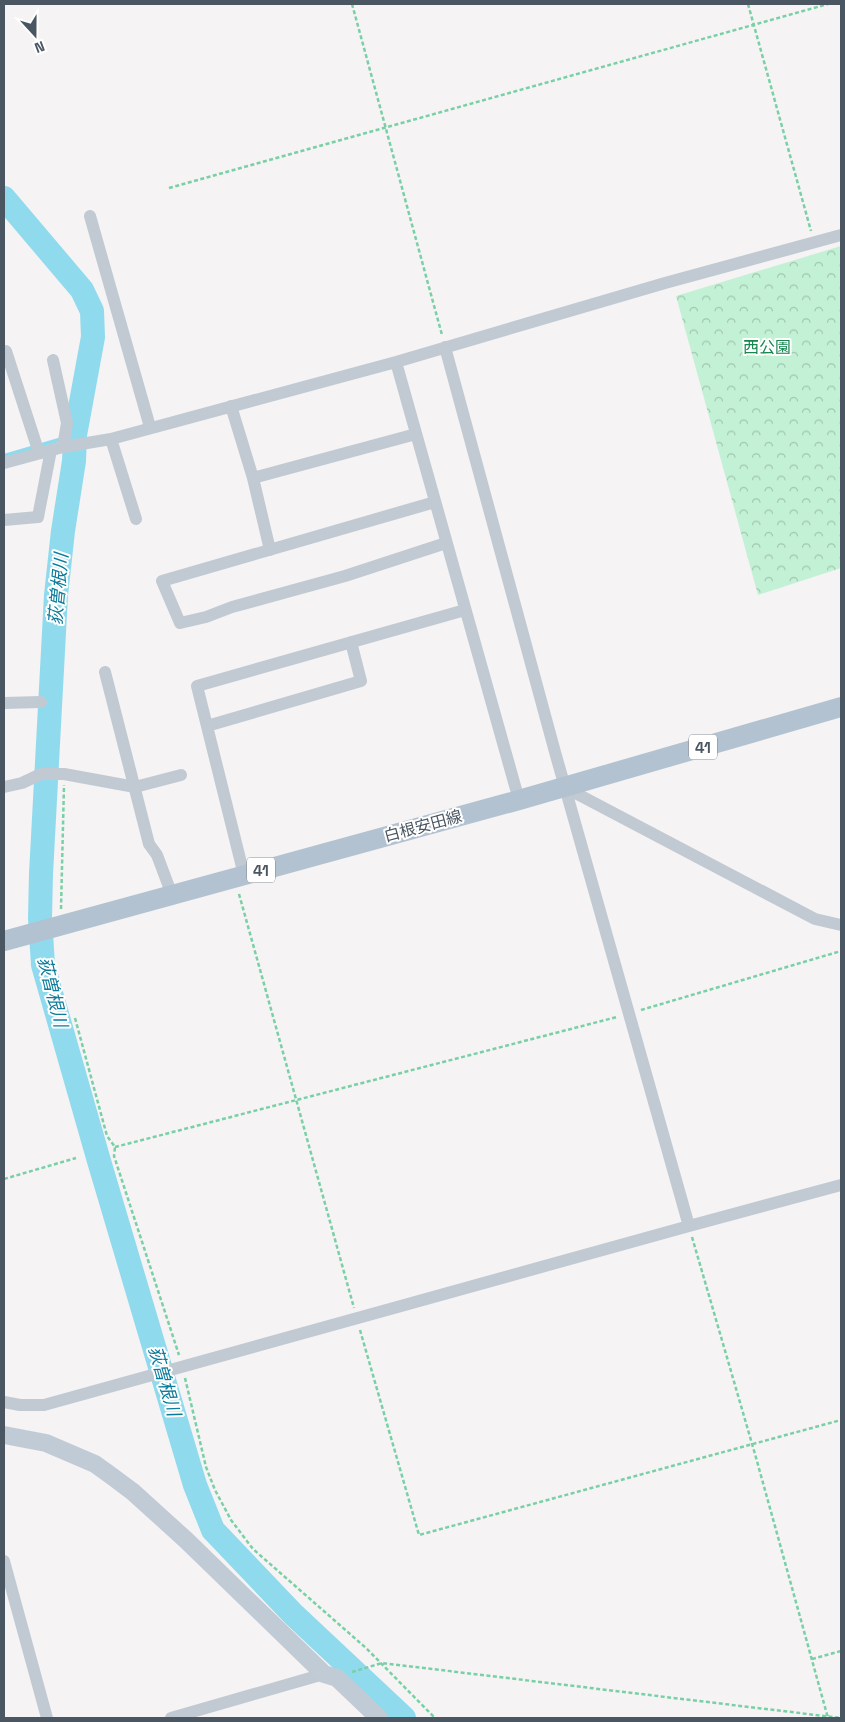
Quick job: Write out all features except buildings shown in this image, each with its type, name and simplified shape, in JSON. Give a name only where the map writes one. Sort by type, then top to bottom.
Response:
[{"type":"main road","name":"白根安田線","points":[[4,942],[518,800],[841,707]]},
{"type":"street","points":[[90,216],[150,427]]},
{"type":"street","points":[[4,463],[64,447],[111,439],[396,362],[841,235]]},
{"type":"street","points":[[445,347],[564,787],[630,1014],[688,1226]]},
{"type":"street","points":[[4,520],[38,517],[45,452],[9,378],[6,351]]},
{"type":"street","points":[[52,360],[67,423],[64,447]]},
{"type":"street","points":[[396,362],[518,800]]},
{"type":"street","points":[[231,406],[253,478],[270,550]]},
{"type":"street","points":[[253,478],[416,434]]},
{"type":"street","points":[[111,439],[136,519]]},
{"type":"street","points":[[435,502],[162,581],[180,623],[345,576],[446,543]]},
{"type":"street","points":[[239,876],[197,686],[465,610]]},
{"type":"street","points":[[207,726],[361,681],[351,642]]},
{"type":"street","points":[[105,672],[149,844],[157,855],[172,895]]},
{"type":"street","points":[[4,703],[42,702]]},
{"type":"street","points":[[4,787],[22,783],[41,774],[61,773],[135,787],[181,775]]},
{"type":"street","points":[[564,787],[816,919],[841,925]]},
{"type":"street","points":[[4,1402],[20,1405],[44,1405],[841,1185]]},
{"type":"street","points":[[4,1435],[46,1443],[95,1464],[114,1476],[186,1540],[324,1674],[337,1678],[379,1718]]},
{"type":"street","points":[[4,1561],[47,1718]]},
{"type":"street","points":[[171,1718],[324,1674]]},
{"type":"path","points":[[352,4],[445,347]]},
{"type":"path","points":[[748,4],[814,242]]},
{"type":"path","points":[[169,188],[828,4]]},
{"type":"path","points":[[61,773],[61,926]]},
{"type":"path","points":[[239,876],[297,1101],[356,1318],[419,1535],[841,1420]]},
{"type":"path","points":[[115,1147],[630,1014],[841,951]]},
{"type":"path","points":[[75,1018],[107,1136],[115,1147],[114,1156],[179,1368],[206,1467],[215,1490],[231,1520],[253,1549],[382,1663],[435,1718]]},
{"type":"path","points":[[4,1179],[76,1158]]},
{"type":"path","points":[[688,1226],[753,1445],[827,1717]]},
{"type":"path","points":[[812,1659],[841,1651]]},
{"type":"path","points":[[351,1672],[382,1663],[841,1718]]},
{"type":"green space","name":"西公園","points":[[841,246],[841,568],[758,595],[676,296]]},
{"type":"waterway","name":"荻曽根川","points":[[4,198],[82,290],[92,311],[93,337],[75,435],[74,461],[63,531],[56,595],[41,874],[40,918],[43,965],[195,1485],[213,1530],[293,1614],[404,1718]]},
{"type":"waterway","points":[[4,456],[62,439]]}]
